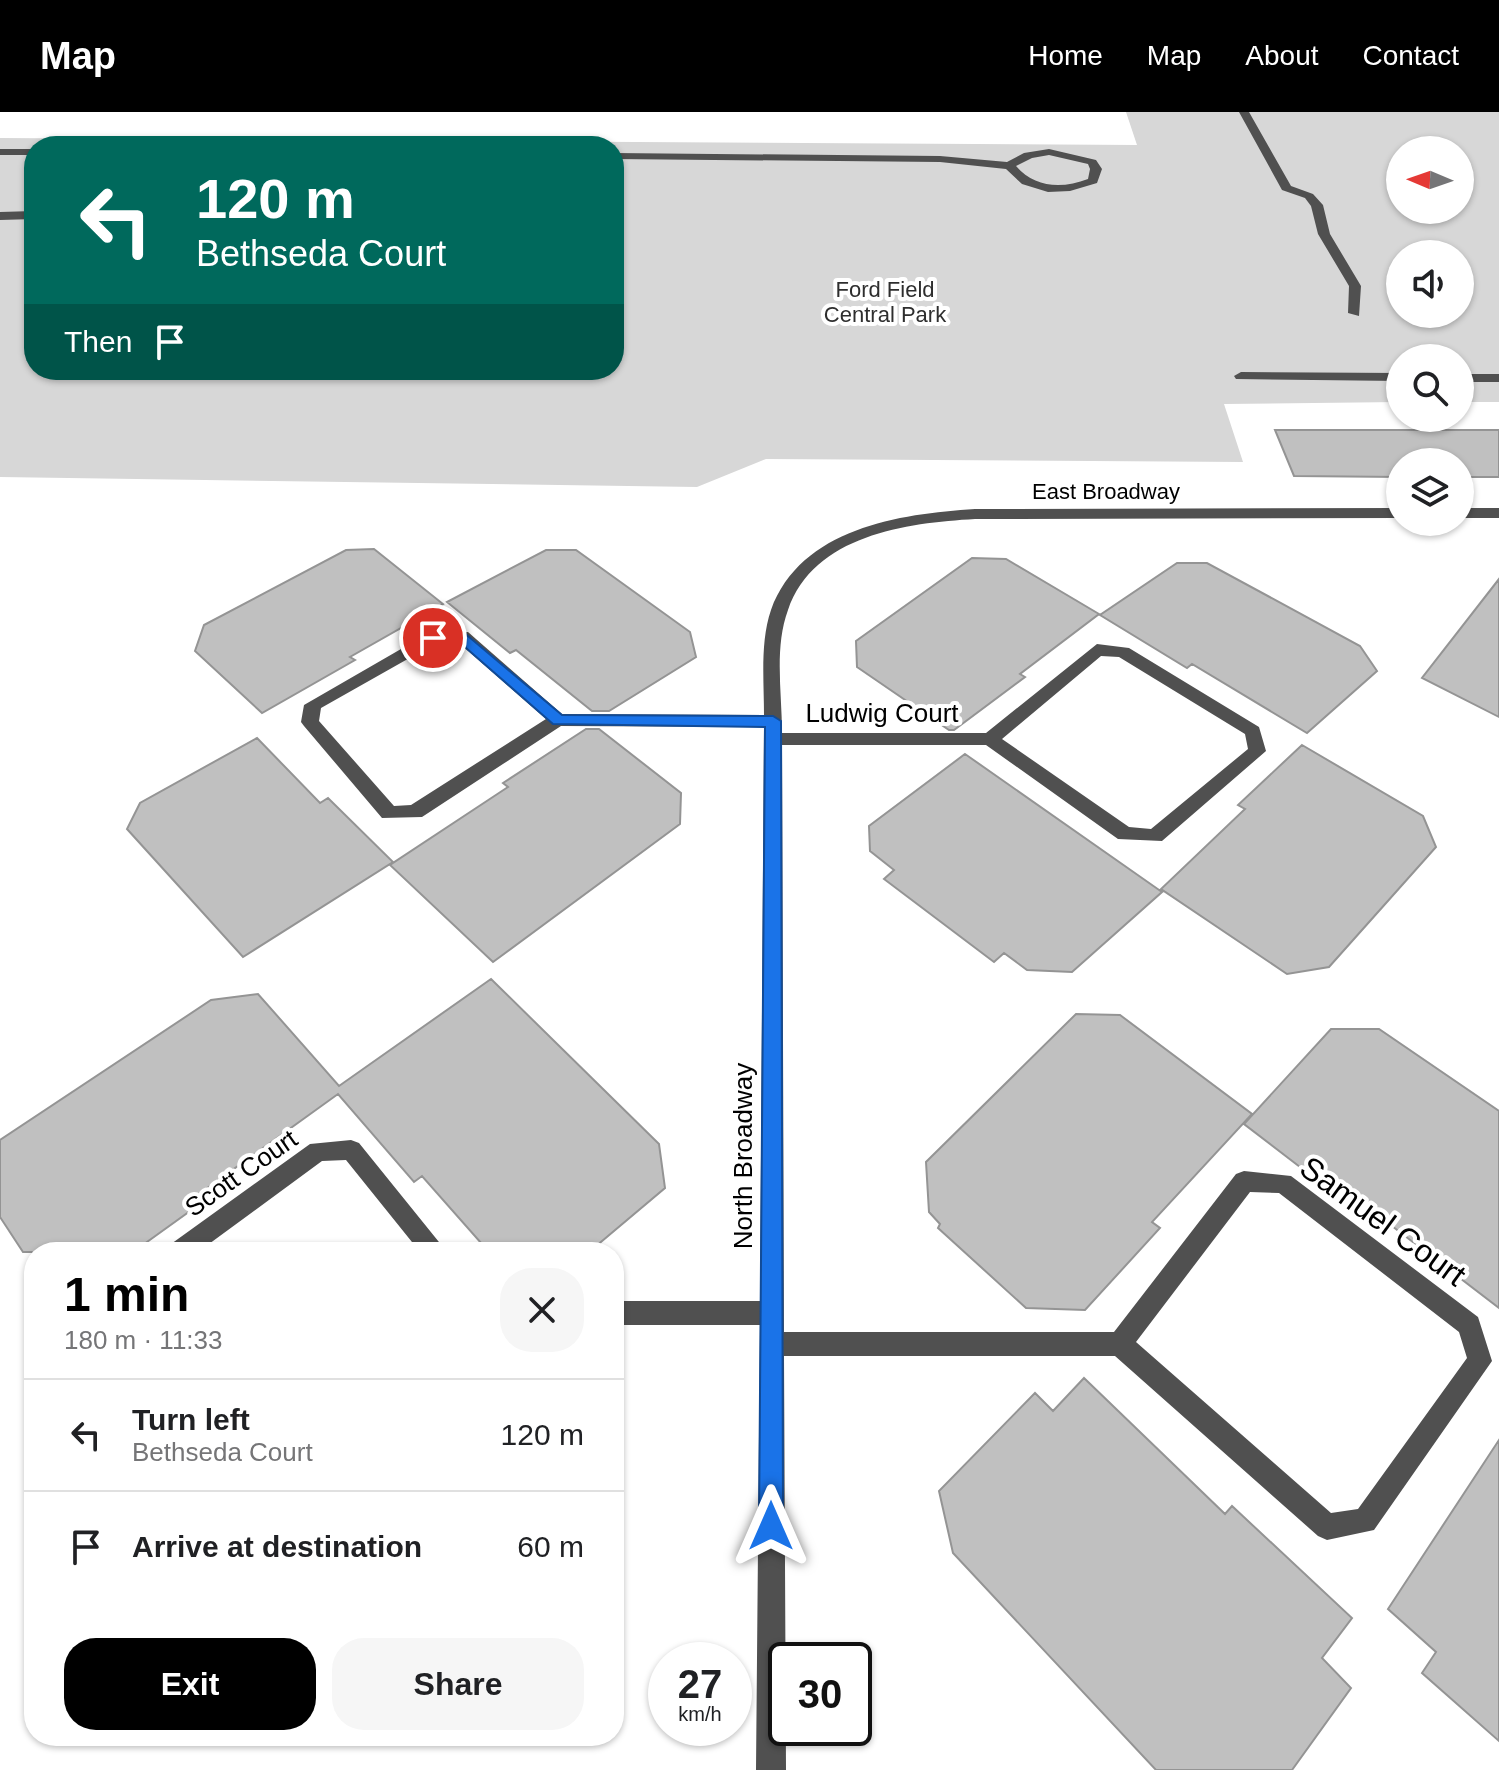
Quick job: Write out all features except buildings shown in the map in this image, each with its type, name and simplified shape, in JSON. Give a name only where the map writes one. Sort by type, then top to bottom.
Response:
[{"type":"street","points":[[1244,112],[1286,188],[1309,196],[1317,205],[1324,234],[1355,286],[1354,313]]},
{"type":"street","points":[[624,156],[940,159],[1009,166],[1027,155],[1058,151],[1092,162],[1096,169],[1093,181],[1076,189],[1052,189],[1019,179],[1009,166]]},
{"type":"street","points":[[0,152],[24,152]]},
{"type":"street","points":[[0,216],[24,215]]},
{"type":"street","points":[[1241,376],[1386,377]]},
{"type":"street","points":[[1474,378],[1499,378]]},
{"type":"street","name":"East Broadway","points":[[820,557],[844,541],[886,523],[952,514],[1386,513]]},
{"type":"street","points":[[1474,513],[1499,513]]},
{"type":"street","name":"North Broadway","points":[[771,1770],[773,730],[779,611],[786,593],[820,557]]},
{"type":"street","points":[[462,636],[558,720],[415,812],[402,813],[389,813],[310,722],[313,705],[419,645],[433,638],[462,636]]},
{"type":"street","name":"Ludwig Court","points":[[558,720],[990,739],[1125,834],[1155,836],[1257,751],[1253,731],[1123,652],[1097,650],[990,739]]},
{"type":"street","name":"Scott Court","points":[[193,1242],[318,1151],[351,1150],[427,1242]]},
{"type":"street","name":"Samuel Court","points":[[1244,1181],[1283,1183],[1469,1325],[1480,1361],[1365,1521],[1327,1527],[1120,1344],[1244,1181]]},
{"type":"street","points":[[624,1313],[770,1313]]},
{"type":"street","points":[[770,1344],[1120,1344]]},
{"type":"green space","name":"Ford Field Central Park","points":[[1126,112],[1499,112],[1499,402],[1474,402],[1474,344],[1386,344],[1386,402],[1224,404],[1243,462],[766,459],[697,487],[0,477],[0,138],[24,138],[24,380],[624,380],[624,142],[1137,145]]},
{"type":"route","points":[[433,638],[462,636],[558,720],[773,721],[771,1526]]}]
